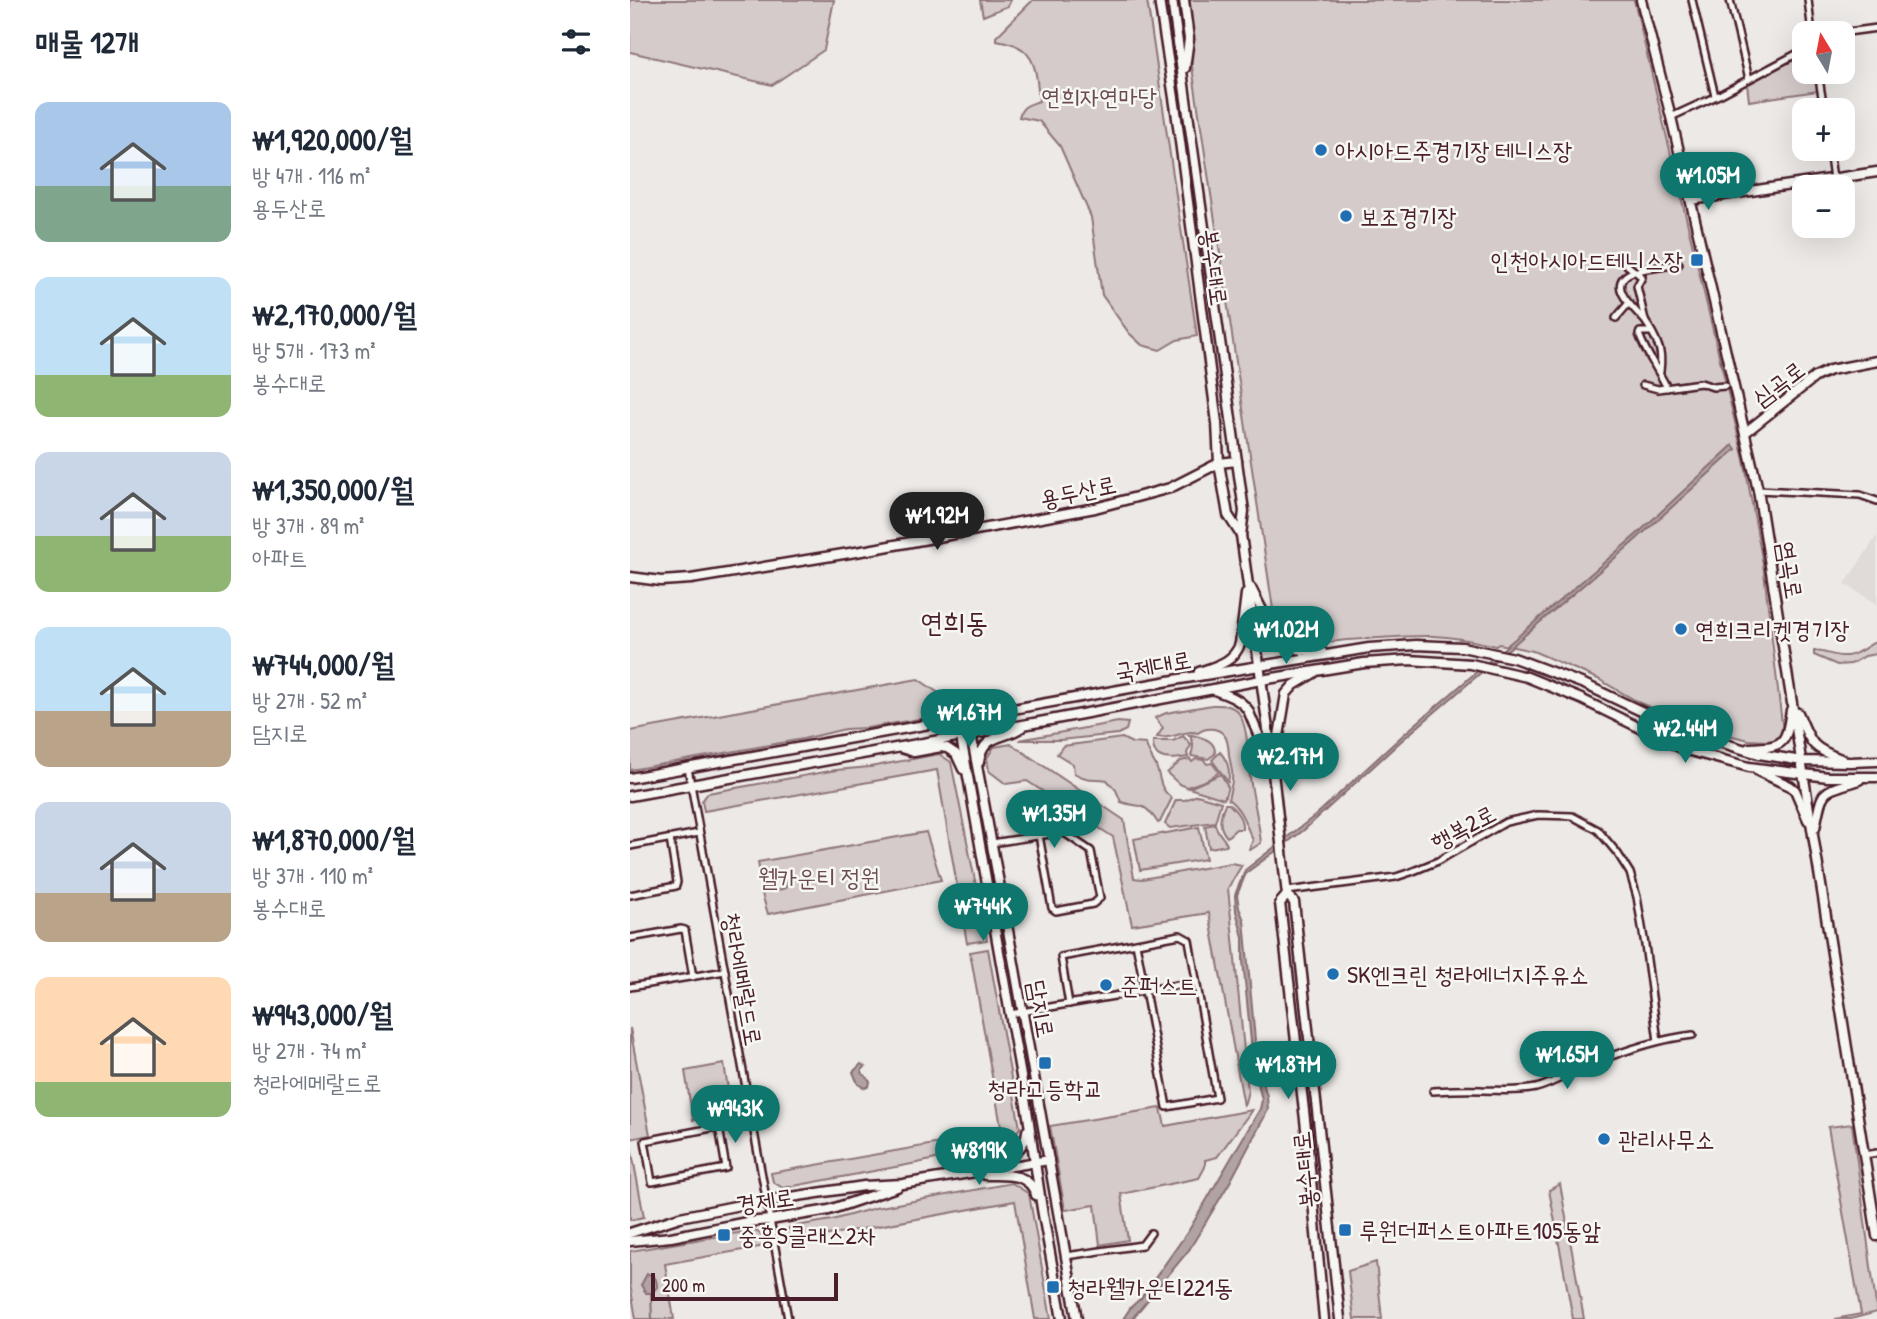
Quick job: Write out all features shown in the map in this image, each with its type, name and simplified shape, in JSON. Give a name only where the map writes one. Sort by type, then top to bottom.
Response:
[{"type":"main road","name":"봉수대로","points":[[1158,0],[1176,111],[1217,423],[1219,463],[1228,515],[1241,535]]},
{"type":"main road","name":"봉수대로","points":[[1172,0],[1244,511],[1241,535],[1287,893],[1294,902],[1340,1319]]},
{"type":"main road","points":[[1183,78],[1189,39],[1184,0]]},
{"type":"main road","name":"염곡로","points":[[1641,0],[1691,200],[1758,490],[1877,1236]]},
{"type":"main road","points":[[1855,176],[1877,172]]},
{"type":"main road","points":[[1691,200],[1792,185]]},
{"type":"main road","name":"심곡로","points":[[1746,432],[1815,377],[1830,370],[1877,361]]},
{"type":"main road","name":"용두산로","points":[[630,577],[661,581],[691,579],[1095,508],[1170,488],[1219,463],[1237,461]]},
{"type":"main road","points":[[1247,580],[1276,638],[1282,644],[1296,649],[1332,654]]},
{"type":"main road","points":[[1180,679],[1226,662],[1237,652],[1247,580]]},
{"type":"main road","name":"국제대로","points":[[630,778],[1180,679],[1369,648],[1409,645],[1433,645],[1499,653],[1584,684],[1683,731],[1769,756],[1802,761],[1877,761]]},
{"type":"main road","points":[[1315,657],[1305,661],[1301,667],[1315,671]]},
{"type":"main road","name":"국제대로","points":[[630,796],[1261,680],[1397,660],[1464,663],[1509,672],[1581,699],[1683,749],[1749,767]]},
{"type":"main road","points":[[1273,770],[1286,694],[1315,671]]},
{"type":"main road","points":[[1201,676],[1210,680],[1207,687],[1201,691]]},
{"type":"main road","points":[[1211,689],[1234,697],[1248,710],[1273,770]]},
{"type":"main road","points":[[1739,748],[1771,747],[1781,743],[1787,735],[1792,701]]},
{"type":"main road","points":[[1792,701],[1813,745],[1822,752],[1850,762]]},
{"type":"main road","name":"담지로","points":[[968,718],[1049,1160]]},
{"type":"main road","points":[[958,720],[1062,1319]]},
{"type":"main road","points":[[981,779],[980,756],[987,743],[1013,733],[1025,724]]},
{"type":"main road","points":[[898,747],[914,752],[941,747],[953,751],[968,780]]},
{"type":"main road","points":[[968,780],[971,763],[981,779]]},
{"type":"main road","points":[[1749,767],[1804,775],[1877,777]]},
{"type":"main road","points":[[1749,767],[1795,790],[1814,835]]},
{"type":"main road","points":[[1814,835],[1820,800],[1824,793],[1834,787],[1865,778]]},
{"type":"main road","name":"봉수대로","points":[[1287,893],[1280,903],[1307,1137],[1324,1319]]},
{"type":"main road","points":[[965,1175],[1022,1148],[1026,1139],[1028,1116]]},
{"type":"main road","points":[[1049,1160],[1077,1319]]},
{"type":"main road","name":"경제로","points":[[630,1233],[680,1217],[766,1202],[863,1186],[903,1185],[1049,1160]]},
{"type":"main road","points":[[965,1175],[1021,1177],[1034,1188],[1042,1209]]},
{"type":"main road","name":"경제로","points":[[630,1241],[671,1237],[829,1210],[903,1185]]},
{"type":"street","points":[[1692,0],[1715,96]]},
{"type":"street","points":[[1730,0],[1749,79]]},
{"type":"street","points":[[1808,0],[1811,21]]},
{"type":"street","points":[[1855,31],[1877,28]]},
{"type":"street","points":[[1671,117],[1792,57]]},
{"type":"street","points":[[1622,258],[1642,277],[1637,286],[1646,323]]},
{"type":"street","points":[[1660,372],[1660,350],[1646,323],[1621,292],[1622,283],[1629,273],[1679,264]]},
{"type":"street","points":[[1616,318],[1628,304]]},
{"type":"street","points":[[1651,332],[1639,334],[1647,354],[1667,388]]},
{"type":"street","points":[[1643,385],[1658,389],[1693,383],[1713,387],[1725,386]]},
{"type":"street","points":[[1758,490],[1860,495],[1877,501]]},
{"type":"street","name":"청라에메랄드로","points":[[688,768],[788,1319]]},
{"type":"street","points":[[992,843],[1038,836],[1063,832],[1091,851],[1100,898],[1093,904],[1056,911],[1052,908],[1038,836],[1032,796]]},
{"type":"street","name":"행복2로","points":[[1287,893],[1411,873],[1438,861],[1506,822],[1538,815],[1572,816],[1598,830],[1618,853],[1630,873],[1645,945],[1658,1041]]},
{"type":"street","points":[[630,846],[699,833]]},
{"type":"street","points":[[630,895],[676,886],[670,839]]},
{"type":"street","points":[[630,938],[685,930],[694,977]]},
{"type":"street","points":[[1069,1004],[1061,957],[1136,943],[1180,935],[1186,937],[1189,940],[1217,1098],[1167,1107],[1136,943]]},
{"type":"street","points":[[630,987],[724,971]]},
{"type":"street","points":[[1010,1014],[1195,982]]},
{"type":"street","points":[[1433,1091],[1508,1091],[1536,1087],[1563,1078],[1587,1065],[1658,1041],[1693,1035]]},
{"type":"street","points":[[719,1127],[726,1168],[652,1182],[645,1141],[753,1120]]},
{"type":"street","points":[[1864,1155],[1877,1153]]},
{"type":"street","points":[[1066,1256],[1142,1245],[1151,1233]]},
{"type":"shaded area","points":[[1733,445],[1736,449],[1630,545],[1400,742],[1304,830],[1246,873],[1237,895],[1244,920],[1257,1062],[1267,1096],[1268,1110],[1230,1182],[1189,1250],[1132,1319],[1123,1319],[1189,1230],[1260,1109],[1262,1100],[1253,1062],[1243,937],[1236,911],[1235,895],[1245,870],[1316,815],[1403,735],[1636,535]]},
{"type":"shaded area","points":[[1877,536],[1877,604],[1845,584]]},
{"type":"shaded area","points":[[861,1064],[865,1067],[862,1074],[870,1082],[865,1088],[858,1084],[853,1072]]},
{"type":"shaded area","points":[[647,1274],[657,1282],[652,1293],[646,1293],[641,1285]]},
{"type":"green space","points":[[630,0],[834,0],[824,50],[772,85],[630,52]]},
{"type":"green space","points":[[980,0],[1011,0],[1008,6],[983,16]]},
{"type":"green space","name":"연희자연마당","points":[[1033,0],[1147,0],[1197,336],[1177,340],[1160,350],[1142,345],[1129,333],[1102,295],[1091,217],[1060,146],[1039,121],[1019,117],[1024,108],[1039,101],[1035,69],[1026,53],[1019,47],[996,40]]},
{"type":"green space","points":[[1182,0],[1634,0],[1744,460],[1763,564],[1783,732],[1777,739],[1749,740],[1704,729],[1640,703],[1598,679],[1533,651],[1499,644],[1496,646],[1457,638],[1422,636],[1298,645],[1281,637],[1274,616]]},
{"type":"green space","points":[[1792,59],[1792,84],[1817,84],[1818,91],[1749,101],[1747,84]]},
{"type":"green space","points":[[1877,643],[1877,654],[1865,656],[1851,664],[1837,665],[1814,655],[1814,651],[1846,656]]},
{"type":"green space","points":[[918,679],[965,711],[867,728],[845,729],[630,770],[630,731]]},
{"type":"green space","points":[[1212,705],[1235,709],[1242,718],[1261,843],[1250,850],[1253,840],[1240,813],[1228,799],[1232,774],[1225,736],[1219,731],[1209,729],[1198,733],[1157,737],[1163,728],[1155,718],[1166,713]]},
{"type":"green space","points":[[1118,722],[1128,723],[1126,730],[1118,734],[1060,740],[1019,740]]},
{"type":"green space","points":[[1189,735],[1208,740],[1215,749],[1215,754],[1208,759],[1191,756],[1193,742]]},
{"type":"green space","points":[[1183,736],[1191,745],[1188,757],[1170,759],[1156,753],[1153,741],[1173,741]]},
{"type":"green space","points":[[1122,738],[1132,743],[1146,744],[1163,787],[1172,798],[1158,823],[1142,806],[1121,802],[1116,790],[1107,780],[1079,776],[1074,773],[1073,764],[1057,754],[1063,746]]},
{"type":"green space","points":[[1011,744],[1124,820],[1134,878],[1142,879],[1231,863],[1242,865],[1228,888],[1248,1091],[1244,1106],[1209,913],[1132,925],[1113,837],[1027,781],[1006,784],[989,771],[987,758],[994,747]]},
{"type":"green space","points":[[1220,752],[1228,766],[1228,782],[1212,760]]},
{"type":"green space","points":[[939,754],[951,762],[987,940],[967,943],[937,770],[704,811],[702,801],[708,793]]},
{"type":"green space","points":[[1190,759],[1192,762],[1196,759],[1204,760],[1207,764],[1212,763],[1219,772],[1207,780],[1187,787],[1179,784],[1167,773],[1181,761]]},
{"type":"green space","points":[[1221,774],[1228,787],[1224,799],[1189,788]]},
{"type":"green space","points":[[1197,795],[1221,802],[1215,822],[1170,828],[1165,824],[1176,800]]},
{"type":"green space","points":[[1225,804],[1229,804],[1236,812],[1242,825],[1242,829],[1236,829],[1227,837],[1220,822]]},
{"type":"green space","points":[[1215,824],[1227,845],[1209,848],[1205,826]]},
{"type":"green space","points":[[1199,827],[1206,859],[1140,870],[1134,839]]},
{"type":"green space","name":"웰카운티 정원","points":[[926,832],[941,880],[768,914],[762,894],[786,888],[784,878],[761,881],[758,862]]},
{"type":"green space","points":[[988,949],[1020,1128],[1007,1144],[783,1188],[773,1182],[771,1173],[1002,1132],[970,952]]},
{"type":"green space","points":[[630,1028],[650,1135],[630,1139]]},
{"type":"green space","points":[[1018,1028],[1022,1031],[1040,1135],[1038,1137],[1036,1136]]},
{"type":"green space","points":[[724,1064],[732,1114],[693,1120],[685,1071]]},
{"type":"green space","points":[[1161,1108],[1165,1126],[1252,1110],[1217,1157],[1205,1160],[1205,1167],[1199,1178],[1121,1194],[1128,1240],[1100,1245],[1095,1205],[1065,1210],[1050,1126]]},
{"type":"green space","points":[[1852,1124],[1877,1312],[1851,1319],[1835,1319],[1861,1314],[1828,1127]]},
{"type":"green space","points":[[630,1142],[644,1217],[630,1220]]},
{"type":"green space","points":[[1012,1183],[1029,1194],[1051,1319],[1035,1319],[1015,1201],[785,1243],[784,1234],[790,1227],[832,1220],[875,1208]]},
{"type":"green space","points":[[1560,1184],[1584,1319],[1573,1319],[1549,1190]]},
{"type":"green space","points":[[755,1230],[763,1236],[765,1246],[665,1264],[674,1319],[636,1319],[630,1284],[630,1251]]},
{"type":"green space","points":[[1376,1262],[1382,1319],[1354,1319],[1348,1271]]},
{"type":"waterway","points":[[651,1293],[652,1319]]},
{"type":"place","name":"아시아드주경기장 테니스장","points":[[1321,150]]},
{"type":"place","name":"보조경기장","points":[[1346,216]]},
{"type":"place","name":"인천아시아드테니스장","points":[[1697,260]]},
{"type":"place","name":"연희크리켓경기장","points":[[1681,629]]},
{"type":"place","name":"SK엔크린 청라에너지주유소","points":[[1333,974]]},
{"type":"place","name":"준퍼스트","points":[[1106,985]]},
{"type":"place","name":"청라고등학교","points":[[1045,1063]]},
{"type":"place","name":"관리사무소","points":[[1604,1139]]},
{"type":"place","name":"루원더퍼스트아파트105동앞","points":[[1345,1230]]},
{"type":"place","name":"중흥S클래스2차","points":[[724,1235]]},
{"type":"place","name":"청라웰카운티221동","points":[[1053,1287]]},
{"type":"district","name":"연희동","points":[[954,622]]}]
